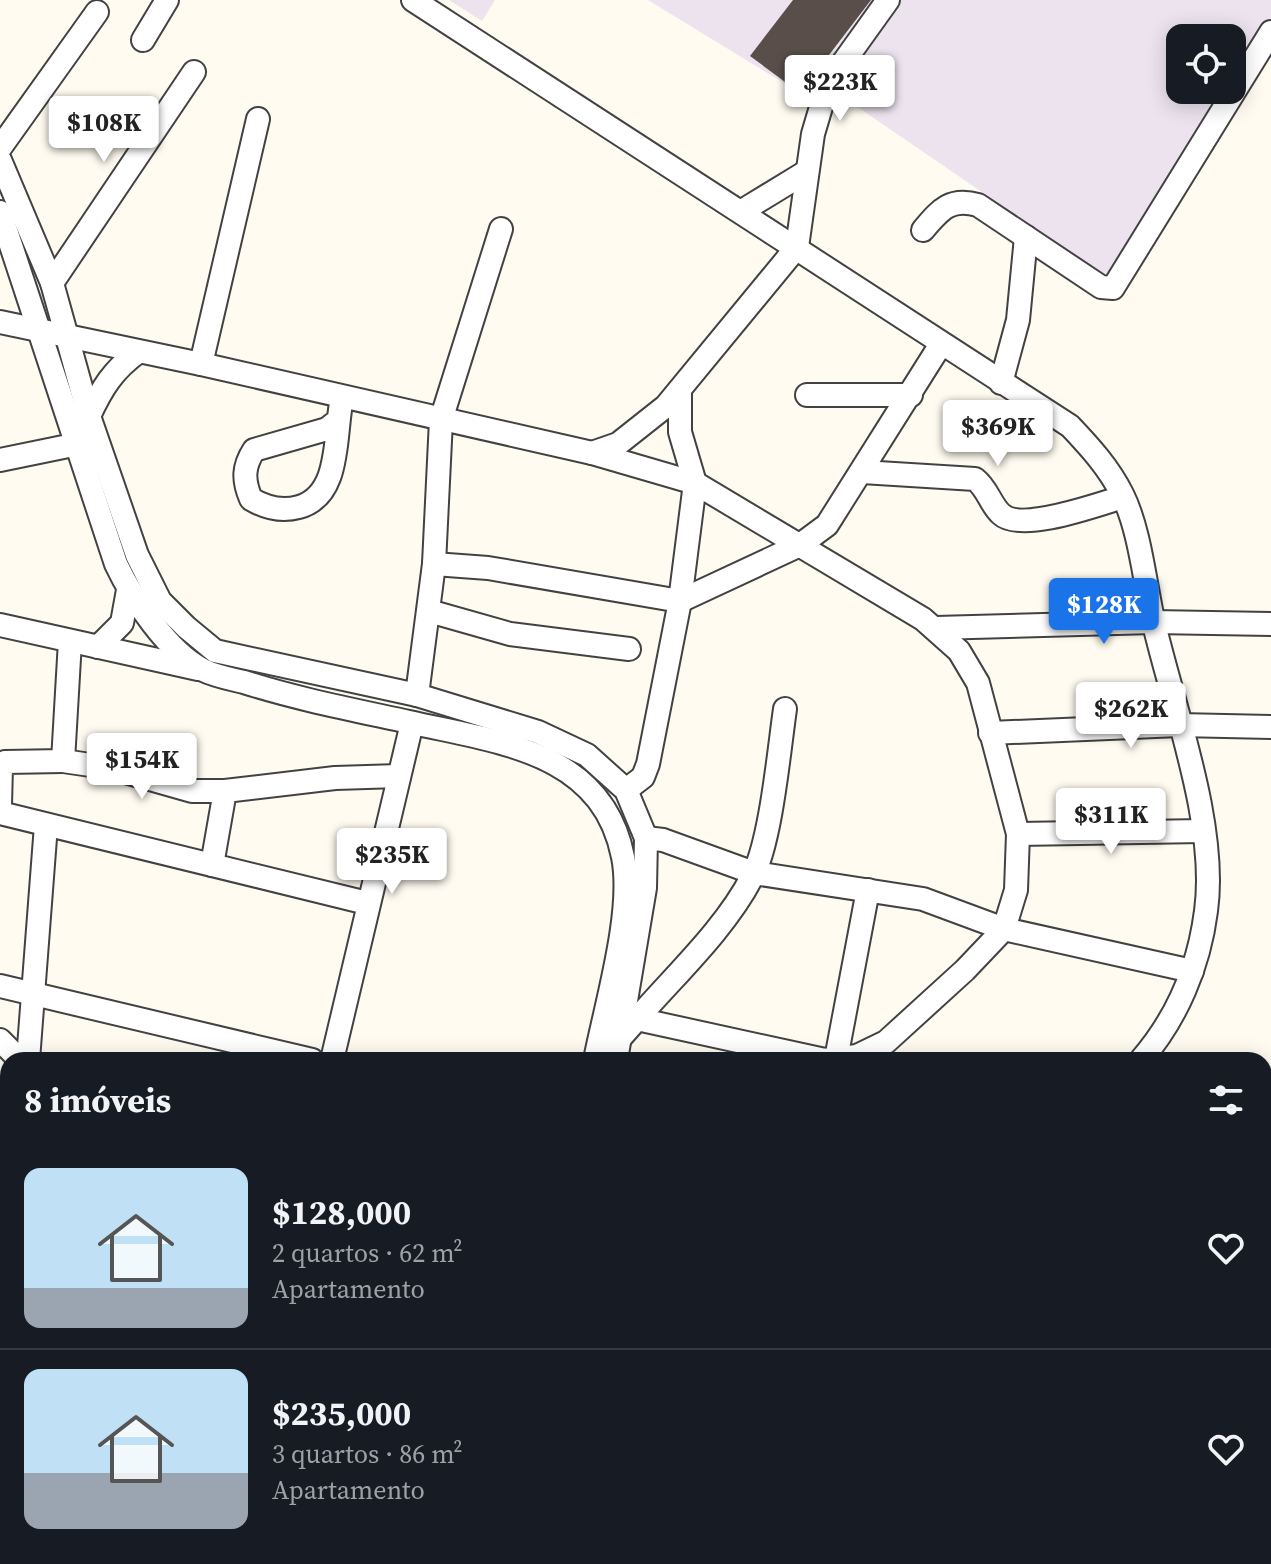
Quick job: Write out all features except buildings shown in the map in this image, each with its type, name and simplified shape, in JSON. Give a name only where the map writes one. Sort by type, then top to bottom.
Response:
[{"type":"street","points":[[143,40],[167,0]]},
{"type":"street","points":[[413,0],[1070,426],[1098,457],[1123,497],[1203,831],[1207,910],[1192,971],[1178,1007],[1148,1052]]},
{"type":"street","points":[[592,453],[618,444],[643,427],[680,392],[797,247],[813,134],[835,74],[888,0]]},
{"type":"street","points":[[0,148],[97,12]]},
{"type":"street","points":[[923,230],[943,207],[967,202],[978,205],[1101,287],[1113,288],[1271,32]]},
{"type":"street","points":[[52,283],[194,72]]},
{"type":"street","points":[[201,364],[258,119]]},
{"type":"street","points":[[0,160],[52,283],[89,416],[137,555],[160,601],[215,651],[417,695],[538,732],[587,755],[626,790],[646,838],[640,930],[618,1052]]},
{"type":"street","points":[[742,211],[806,172]]},
{"type":"street","points":[[0,212],[11,236],[116,564],[128,590],[164,636],[202,670]]},
{"type":"street","points":[[417,695],[434,564],[441,420],[501,229]]},
{"type":"street","points":[[0,265],[11,236]]},
{"type":"street","points":[[1001,383],[1018,320],[1026,237]]},
{"type":"street","points":[[0,322],[69,339],[201,364],[592,453],[695,483],[936,628],[959,651],[978,683],[1018,834],[1016,890],[1004,929],[965,970],[886,1042],[867,1052]]},
{"type":"street","points":[[434,564],[488,568],[680,601],[800,545],[827,525],[941,344]]},
{"type":"street","points":[[89,416],[116,368],[138,352]]},
{"type":"street","points":[[626,790],[643,777],[648,764],[680,601],[695,483],[680,432],[680,392]]},
{"type":"street","points":[[807,395],[911,395]]},
{"type":"street","points":[[336,422],[327,429],[254,450],[246,462],[244,483],[251,499],[274,509],[289,509],[302,507],[323,494],[330,475],[342,398]]},
{"type":"street","points":[[0,460],[78,444]]},
{"type":"street","points":[[862,472],[975,479],[987,488],[998,511],[1009,519],[1055,516],[1123,497]]},
{"type":"street","points":[[827,525],[828,562]]},
{"type":"street","points":[[98,647],[122,623],[128,590]]},
{"type":"street","points":[[429,611],[510,634],[629,649]]},
{"type":"street","points":[[936,628],[1153,622],[1271,624]]},
{"type":"street","points":[[0,625],[202,670],[259,687],[412,723],[483,736],[532,753],[572,773],[600,800],[623,856],[626,886],[596,1052]]},
{"type":"street","points":[[63,761],[70,641]]},
{"type":"street","points":[[621,1037],[718,925],[754,873],[778,763],[785,709]]},
{"type":"street","points":[[334,1052],[412,723]]},
{"type":"street","points":[[990,733],[1179,725],[1271,727]]},
{"type":"street","points":[[0,805],[1,767],[5,762],[63,761],[111,768],[192,791],[225,791],[335,778],[399,776]]},
{"type":"street","points":[[212,865],[225,791]]},
{"type":"street","points":[[0,813],[367,903]]},
{"type":"street","points":[[29,1052],[46,825]]},
{"type":"street","points":[[1018,834],[1203,831]]},
{"type":"street","points":[[646,838],[663,840],[754,873],[923,899],[1004,929],[1192,971]]},
{"type":"street","points":[[855,1052],[868,890]]},
{"type":"street","points":[[0,986],[279,1052]]},
{"type":"street","points":[[637,1019],[788,1052]]},
{"type":"shaded area","points":[[449,0],[495,0],[482,21]]},
{"type":"shaded area","points":[[648,0],[1271,0],[1271,41],[1246,81],[1246,24],[1166,24],[1166,104],[1231,104],[1118,285],[859,108],[800,93]]}]
